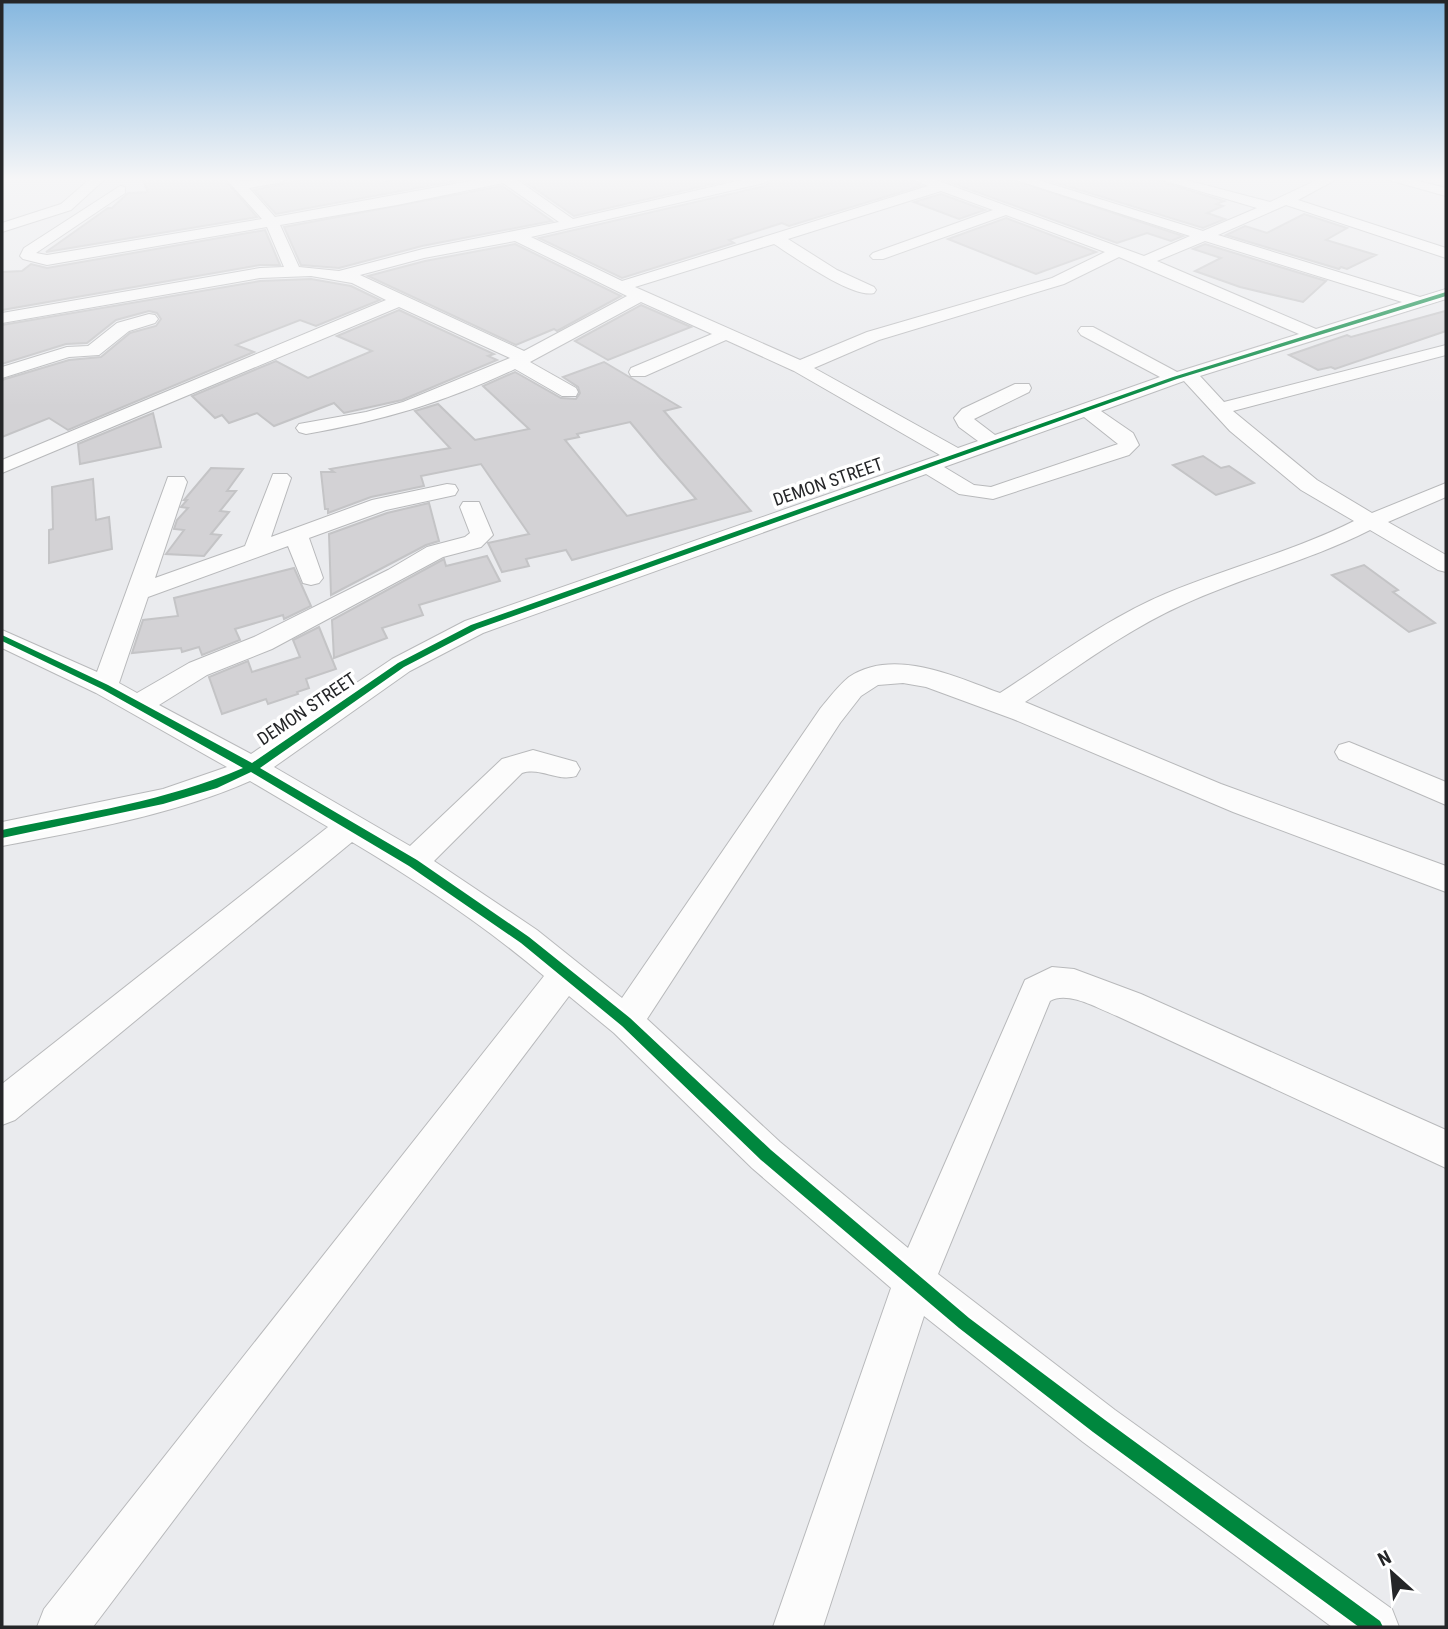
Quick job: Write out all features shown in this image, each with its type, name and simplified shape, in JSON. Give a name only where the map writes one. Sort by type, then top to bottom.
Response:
[{"type":"street","points":[[29,255],[47,260],[76,255]]},
{"type":"street","points":[[286,255],[293,270]]},
{"type":"street","points":[[343,275],[419,255]]},
{"type":"street","points":[[557,255],[800,367],[957,456]]},
{"type":"street","points":[[716,255],[720,257]]},
{"type":"street","points":[[622,286],[726,255]]},
{"type":"street","points":[[802,255],[831,273],[868,290]]},
{"type":"street","points":[[800,367],[873,336],[1058,281],[1111,255]]},
{"type":"street","points":[[1129,255],[1314,334]]},
{"type":"street","points":[[1144,261],[1158,255]]},
{"type":"street","points":[[1266,255],[1419,302]]},
{"type":"street","points":[[2,318],[293,270],[343,275],[373,286],[521,360],[569,392]]},
{"type":"street","name":"DEMON STREET","points":[[2,834],[163,800],[213,785],[252,768],[401,665],[474,627],[1085,409],[1446,294]]},
{"type":"street","points":[[306,428],[374,416],[421,401],[521,360],[641,295]]},
{"type":"street","points":[[2,467],[399,301]]},
{"type":"street","points":[[93,351],[123,327],[149,319]]},
{"type":"street","points":[[1087,331],[1182,376],[1258,446],[1309,485],[1446,565]]},
{"type":"street","points":[[638,372],[726,334]]},
{"type":"street","points":[[1220,409],[1446,350]]},
{"type":"street","points":[[2,373],[66,352],[124,354]]},
{"type":"street","points":[[993,443],[966,423],[964,418],[969,413],[1022,388]]},
{"type":"street","points":[[928,466],[964,490],[978,494],[993,493],[1122,451],[1129,445],[1126,437],[1085,409]]},
{"type":"street","points":[[255,549],[280,478]]},
{"type":"street","points":[[105,688],[176,482]]},
{"type":"street","points":[[1003,704],[1122,626],[1172,600],[1335,539],[1446,489]]},
{"type":"street","points":[[138,592],[380,505],[447,490]]},
{"type":"street","points":[[138,705],[198,669],[263,643],[435,552],[473,542],[481,535],[471,507]]},
{"type":"street","points":[[296,535],[311,578]]},
{"type":"street","points":[[5,643],[105,688],[252,768],[413,863],[525,940],[626,1022],[766,1155],[914,1282],[1099,1426],[1374,1627]]},
{"type":"street","points":[[626,1022],[849,690],[862,680],[880,675],[903,674],[928,678],[1003,704],[1177,778],[1446,879]]},
{"type":"street","points":[[1349,752],[1446,794]]},
{"type":"street","points":[[413,863],[512,766],[525,760],[537,759],[566,769]]},
{"type":"street","points":[[2,1107],[350,827]]},
{"type":"street","points":[[62,1627],[566,974]]},
{"type":"street","points":[[798,1627],[914,1282],[1037,990],[1052,982],[1074,984],[1129,1005],[1446,1149]]},
{"type":"building","points":[[121,255],[276,255],[280,265],[260,265],[2,310],[2,272],[22,271],[31,264],[47,268]]},
{"type":"building","points":[[297,255],[388,255],[339,268],[301,265]]},
{"type":"building","points":[[457,255],[537,255],[621,296],[557,331],[554,329],[516,345],[368,276]]},
{"type":"building","points":[[574,255],[696,255],[622,278]]},
{"type":"building","points":[[988,255],[1088,255],[1036,274]]},
{"type":"building","points":[[1212,255],[1241,255],[1326,281],[1303,302],[1240,287],[1195,271],[1221,258]]},
{"type":"building","points":[[1293,255],[1376,255],[1347,269]]},
{"type":"building","points":[[311,279],[351,286],[380,300],[316,326],[300,320],[236,345],[254,352],[68,430],[49,418],[2,437],[2,380],[69,360],[101,357],[130,333],[156,326],[161,319],[157,313],[149,311],[116,320],[87,343],[66,344],[2,364],[2,325],[260,281]]},
{"type":"building","points":[[641,305],[691,327],[608,360],[575,341]]},
{"type":"building","points":[[399,310],[494,354],[488,356],[497,360],[402,400],[344,413],[334,403],[274,426],[257,413],[229,423],[222,415],[215,418],[192,396],[276,361],[308,378],[372,351],[337,336]]},
{"type":"building","points":[[1445,311],[1446,331],[1335,369],[1331,367],[1318,370],[1289,355],[1347,335],[1351,337]]},
{"type":"building","points":[[604,362],[680,407],[664,411],[751,511],[572,560],[566,550],[526,559],[529,566],[502,572],[488,543],[529,534],[481,464],[421,476],[424,486],[371,497],[328,513],[328,509],[325,509],[321,472],[334,472],[330,469],[450,448],[415,411],[438,404],[475,440],[529,429],[483,386],[515,372],[561,398],[576,399],[580,393],[578,387],[563,377]],"holes":[[[630,422],[696,499],[627,516],[565,440],[579,437],[577,434]]]},
{"type":"building","points":[[153,413],[161,447],[80,464],[78,444]]},
{"type":"building","points":[[1203,456],[1221,468],[1229,466],[1254,483],[1216,495],[1173,465]]},
{"type":"building","points":[[211,468],[243,469],[227,491],[236,491],[220,511],[229,512],[211,534],[221,535],[204,556],[166,554],[184,530],[174,529],[177,520],[188,508],[181,507],[187,500],[184,500]]},
{"type":"building","points":[[93,479],[96,520],[109,517],[112,549],[49,563],[49,530],[53,529],[52,487]]},
{"type":"building","points":[[429,503],[439,541],[426,545],[331,595],[329,534],[387,513]]},
{"type":"building","points":[[487,556],[500,581],[419,605],[423,615],[382,628],[387,638],[334,658],[332,620],[444,559],[446,566]]},
{"type":"building","points":[[1364,565],[1398,590],[1393,592],[1435,623],[1409,632],[1332,575]]},
{"type":"building","points":[[294,568],[311,606],[284,619],[283,615],[235,629],[240,640],[202,655],[199,647],[182,652],[181,648],[132,653],[143,620],[178,616],[174,598]]},
{"type":"building","points":[[319,627],[336,669],[306,679],[309,688],[297,692],[298,694],[268,704],[266,699],[222,714],[209,677],[248,661],[252,672],[300,657],[293,640]]},
{"type":"cycle path","points":[[2,834],[163,800],[213,785],[252,768],[401,665],[474,627],[1175,378],[1446,294]]},
{"type":"cycle path","points":[[2,638],[105,687],[252,768],[413,863],[525,940],[626,1022],[766,1155],[964,1323],[1099,1426],[1374,1627]]}]
